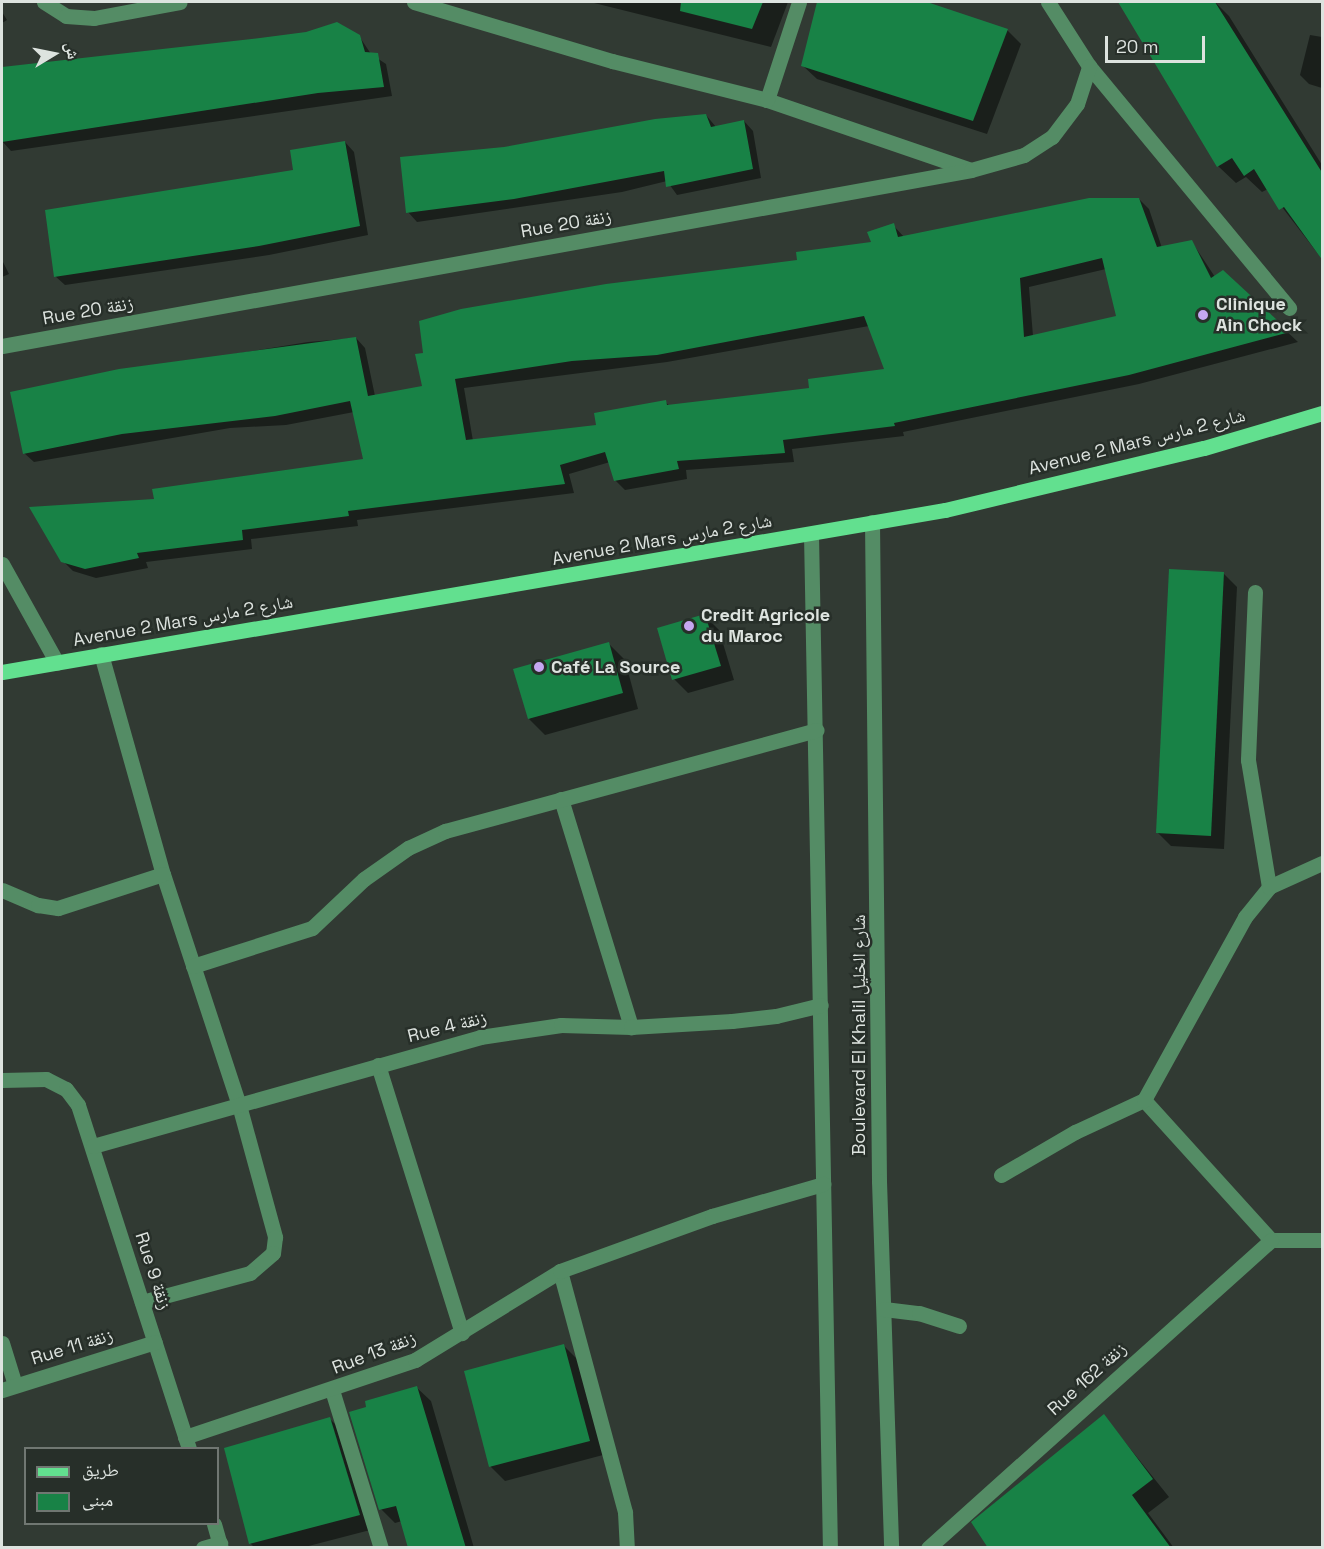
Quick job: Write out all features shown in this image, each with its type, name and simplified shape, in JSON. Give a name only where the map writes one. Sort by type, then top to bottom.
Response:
[{"type":"main road","name":"Avenue 2 Mars شارع 2 مارس","points":[[2,672],[945,510],[1204,448],[1323,413]]},
{"type":"street","points":[[44,2],[66,16],[94,18],[180,2]]},
{"type":"street","points":[[414,2],[612,61],[768,100],[971,170]]},
{"type":"street","points":[[768,100],[799,2]]},
{"type":"street","points":[[1048,2],[1089,66],[1289,308]]},
{"type":"street","name":"Rue 20 زنقة","points":[[2,346],[971,170],[1024,155],[1052,137],[1077,104],[1089,66]]},
{"type":"street","name":"Boulevard El Khalil شارع الخليل","points":[[872,522],[879,1181],[891,1548]]},
{"type":"street","name":"Boulevard El Khalil شارع الخليل","points":[[811,534],[817,729],[830,1548]]},
{"type":"street","points":[[2,564],[57,663]]},
{"type":"street","points":[[1255,592],[1248,760],[1269,886]]},
{"type":"street","points":[[101,654],[163,874],[239,1104],[271,1215],[273,1253],[250,1273],[142,1302]]},
{"type":"street","points":[[193,966],[312,928],[364,879],[408,848],[445,831],[817,729]]},
{"type":"street","points":[[561,799],[631,1027]]},
{"type":"street","points":[[1001,1175],[1075,1132],[1144,1100],[1245,917],[1269,886],[1323,862]]},
{"type":"street","points":[[2,890],[38,905],[58,908],[163,874]]},
{"type":"street","name":"Rue 4 زنقة","points":[[93,1146],[491,1035],[561,1025],[631,1027],[776,1016],[821,1005]]},
{"type":"street","points":[[378,1065],[462,1333]]},
{"type":"street","name":"Rue 9 زنقة","points":[[2,1080],[46,1079],[66,1089],[78,1105],[187,1443]]},
{"type":"street","points":[[1144,1100],[1272,1240],[1323,1240]]},
{"type":"street","name":"Rue 13 زنقة","points":[[187,1443],[415,1360],[560,1271],[712,1216],[823,1184]]},
{"type":"street","name":"Rue 162 زنقة","points":[[928,1548],[1272,1240]]},
{"type":"street","points":[[560,1271],[625,1512],[627,1548]]},
{"type":"street","points":[[884,1309],[919,1313],[959,1326]]},
{"type":"street","name":"Rue 11 زنقة","points":[[8,1388],[155,1342]]},
{"type":"street","points":[[2,1343],[8,1388]]},
{"type":"street","points":[[332,1390],[381,1548]]},
{"type":"street","points":[[203,1548],[221,1545],[213,1525]]},
{"type":"building","points":[[681,2],[763,2],[752,29],[680,11]]},
{"type":"building","points":[[817,2],[927,2],[1008,29],[973,121],[801,66]]},
{"type":"building","points":[[1118,2],[1215,2],[1323,174],[1323,261],[1284,207],[1279,210],[1254,169],[1244,176],[1232,158],[1217,167]]},
{"type":"building","points":[[337,22],[360,35],[365,52],[378,53],[384,87],[318,93],[2,142],[2,67],[306,32]]},
{"type":"building","points":[[706,114],[711,127],[744,120],[753,169],[666,187],[664,171],[514,199],[406,213],[400,157],[504,147],[655,119]]},
{"type":"building","points":[[345,141],[360,226],[259,246],[54,277],[45,210],[293,170],[290,150]]},
{"type":"building","points":[[1089,198],[1139,198],[1157,247],[1192,240],[1211,278],[1223,270],[1290,332],[1129,375],[894,423],[895,426],[783,440],[785,453],[677,461],[679,469],[614,481],[605,452],[560,465],[565,484],[348,511],[349,516],[242,530],[243,540],[137,553],[139,558],[85,569],[61,562],[29,507],[154,499],[152,489],[363,459],[350,401],[275,416],[122,434],[23,454],[10,392],[119,369],[356,337],[368,396],[422,386],[415,354],[423,353],[419,321],[461,309],[606,284],[797,260],[796,252],[871,242],[867,232],[894,223],[898,237]],"holes":[[[1102,258],[1116,316],[1024,337],[1020,278]],[[864,316],[884,369],[808,379],[809,388],[667,405],[666,400],[594,413],[596,425],[466,440],[455,379],[572,361],[657,355]]]},
{"type":"building","points":[[1169,569],[1224,572],[1211,836],[1156,833]]},
{"type":"building","points":[[705,614],[721,666],[672,680],[657,628]]},
{"type":"building","points":[[609,642],[623,693],[528,719],[513,669]]},
{"type":"building","points":[[564,1344],[590,1441],[489,1467],[464,1371]]},
{"type":"building","points":[[417,1386],[466,1548],[408,1548],[396,1506],[379,1510],[349,1412],[366,1407],[365,1401]]},
{"type":"building","points":[[1104,1414],[1153,1479],[1132,1495],[1171,1548],[988,1548],[971,1522]]},
{"type":"building","points":[[330,1417],[360,1515],[249,1544],[224,1448]]},
{"type":"place","name":"Clinique Ain Chock","points":[[1203,315]]},
{"type":"place","name":"Credit Agricole du Maroc","points":[[689,626]]},
{"type":"place","name":"Café La Source","points":[[539,667]]}]
